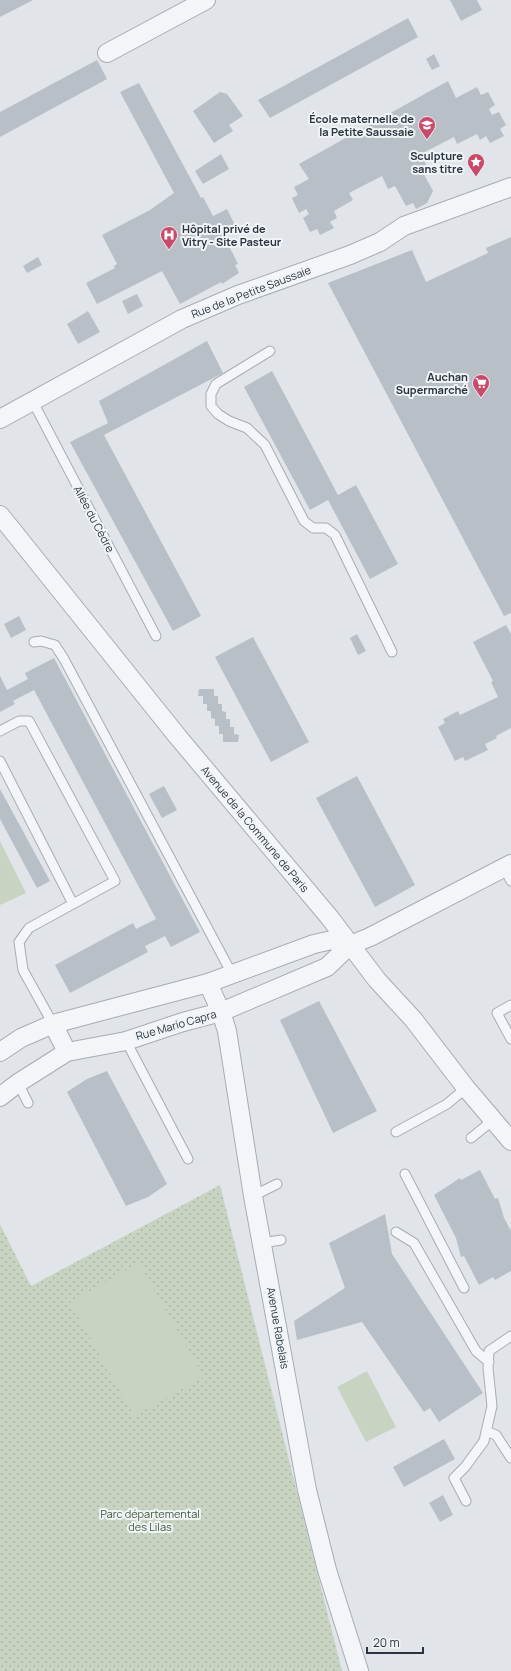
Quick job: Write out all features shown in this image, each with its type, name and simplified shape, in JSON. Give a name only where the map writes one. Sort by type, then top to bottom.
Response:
[{"type":"street","points":[[107,53],[206,0]]},
{"type":"street","name":"Rue de la Petite Saussaie","points":[[0,419],[182,319],[238,295],[350,255],[380,242],[404,226],[511,187]]},
{"type":"street","name":"Avenue de la Commune de Paris","points":[[0,515],[178,737],[330,918],[377,980],[413,1019],[492,1121],[511,1141]]},
{"type":"street","name":"Rue Mario Capra","points":[[0,1097],[18,1083],[67,1052],[126,1041],[183,1022],[221,1012],[327,967],[350,945],[509,871]]},
{"type":"street","points":[[0,1052],[21,1038],[53,1024],[208,983],[314,944],[332,940],[350,945]]},
{"type":"street","name":"Avenue Rabelais","points":[[208,983],[221,1012],[226,1031],[253,1196],[263,1243],[307,1490],[327,1570],[359,1671]]},
{"type":"street","points":[[53,1024],[67,1052]]},
{"type":"lane","points":[[270,351],[216,384],[212,394],[211,406],[218,414],[229,421],[246,428],[265,445],[304,521],[313,528],[326,528],[335,535],[392,652]]},
{"type":"lane","name":"Allée du Cèdre","points":[[33,402],[156,636]]},
{"type":"lane","points":[[34,642],[41,641],[55,645],[64,659],[232,974]]},
{"type":"lane","points":[[0,731],[19,721],[29,721],[115,881],[30,928],[19,942],[23,970],[53,1024]]},
{"type":"lane","points":[[0,761],[73,904]]},
{"type":"lane","points":[[511,1005],[497,1013],[511,1039]]},
{"type":"lane","points":[[126,1041],[188,1159]]},
{"type":"lane","points":[[18,1083],[28,1103]]},
{"type":"lane","points":[[396,1132],[447,1104],[466,1088]]},
{"type":"lane","points":[[471,1138],[492,1121]]},
{"type":"lane","points":[[405,1174],[464,1288]]},
{"type":"lane","points":[[253,1196],[277,1184]]},
{"type":"lane","points":[[396,1232],[414,1243],[476,1351],[489,1362]]},
{"type":"lane","points":[[263,1243],[281,1240]]},
{"type":"lane","points":[[466,1501],[454,1478],[465,1467],[484,1441],[492,1406],[489,1351],[511,1336]]},
{"type":"lane","points":[[486,1431],[496,1435],[511,1458]]},
{"type":"green space","points":[[0,841],[26,893],[0,905]]},
{"type":"green space","name":"Parc départemental des Lilas","points":[[220,1185],[342,1671],[0,1671],[0,1224],[31,1286]]},
{"type":"green space","points":[[139,1263],[204,1377],[134,1416],[70,1302]]},
{"type":"green space","points":[[367,1371],[396,1427],[366,1442],[337,1387]]},
{"type":"building","points":[[0,0],[33,0],[0,17]]},
{"type":"building","points":[[450,0],[477,0],[482,10],[461,21]]},
{"type":"building","points":[[408,18],[418,37],[270,118],[258,100]]},
{"type":"building","points":[[434,54],[440,66],[432,70],[426,59]]},
{"type":"building","points":[[97,60],[107,79],[0,137],[0,112]]},
{"type":"building","points":[[448,81],[456,98],[477,87],[481,95],[488,92],[495,105],[489,109],[492,115],[499,112],[506,125],[500,129],[504,136],[490,143],[486,136],[480,140],[477,134],[457,144],[454,137],[421,154],[428,168],[422,171],[433,191],[427,203],[416,209],[413,203],[406,206],[395,186],[388,189],[382,176],[349,193],[353,200],[334,211],[337,218],[330,222],[334,228],[320,235],[317,229],[310,232],[303,218],[309,214],[306,209],[299,213],[292,198],[298,195],[294,187],[309,179],[299,164]]},
{"type":"building","name":"Hôpital privé de Vitry - Site Pasteur","points":[[139,83],[201,198],[203,197],[213,216],[227,209],[236,227],[223,234],[238,264],[235,265],[239,273],[222,284],[221,282],[180,304],[162,271],[97,304],[86,283],[115,268],[114,266],[117,264],[102,235],[150,210],[174,193],[120,92]]},
{"type":"building","points":[[220,92],[227,94],[243,116],[229,125],[233,131],[214,143],[193,111]]},
{"type":"building","points":[[221,154],[229,169],[203,184],[195,171]]},
{"type":"building","points":[[511,237],[511,613],[504,616],[328,283],[412,250],[426,282],[488,253],[486,248]]},
{"type":"building","points":[[38,257],[42,265],[27,273],[23,266]]},
{"type":"building","points":[[137,294],[143,306],[128,314],[122,301]]},
{"type":"building","points":[[88,311],[100,332],[78,344],[67,324]]},
{"type":"building","points":[[207,341],[223,373],[104,435],[201,616],[173,631],[70,442],[108,423],[99,401]]},
{"type":"building","points":[[272,371],[338,495],[356,485],[398,564],[370,579],[328,500],[310,510],[244,387]]},
{"type":"building","points":[[19,616],[26,630],[11,638],[4,624]]},
{"type":"building","points":[[506,625],[511,634],[511,728],[485,744],[488,750],[465,761],[463,757],[455,761],[438,727],[445,723],[443,719],[458,711],[460,715],[498,697],[491,682],[493,681],[473,642]]},
{"type":"building","points":[[357,634],[366,651],[358,655],[350,638]]},
{"type":"building","points":[[253,637],[309,742],[271,762],[215,657]]},
{"type":"building","points":[[54,658],[200,932],[171,947],[165,936],[145,946],[148,952],[70,993],[55,965],[133,923],[136,929],[156,919],[34,690],[13,701],[15,704],[0,712],[0,676],[7,690],[28,679],[25,673]]},
{"type":"building","points":[[199,689],[214,689],[214,696],[218,696],[218,704],[222,704],[222,711],[226,712],[226,719],[230,719],[230,727],[234,727],[234,734],[239,735],[238,742],[223,742],[223,734],[219,734],[219,726],[215,726],[215,719],[211,718],[211,711],[207,711],[207,704],[203,704],[203,696],[198,696]]},
{"type":"building","points":[[357,776],[415,885],[375,907],[316,798]]},
{"type":"building","points":[[164,786],[177,810],[162,818],[149,794]]},
{"type":"building","points":[[0,789],[50,881],[37,888],[0,819]]},
{"type":"building","points":[[319,1001],[377,1111],[333,1133],[280,1020]]},
{"type":"building","points":[[107,1071],[167,1184],[148,1197],[126,1206],[67,1092],[87,1079]]},
{"type":"building","points":[[480,1170],[495,1199],[498,1198],[504,1218],[511,1231],[511,1271],[495,1280],[493,1277],[479,1285],[464,1256],[461,1257],[456,1238],[434,1195],[460,1178],[461,1180]]},
{"type":"building","points":[[385,1214],[392,1254],[483,1393],[439,1422],[430,1408],[424,1412],[362,1322],[297,1340],[294,1321],[345,1288],[329,1243]]},
{"type":"building","points":[[444,1439],[455,1459],[404,1487],[393,1467]]},
{"type":"building","points":[[443,1495],[453,1515],[440,1522],[429,1503]]},
{"type":"place","name":"École maternelle de la Petite Saussaie","points":[[427,140]]},
{"type":"place","name":"Sculpture sans titre","points":[[476,177]]},
{"type":"place","name":"Hôpital privé de Vitry - Site Pasteur","points":[[169,250]]},
{"type":"place","name":"Auchan Supermarché","points":[[481,398]]}]
